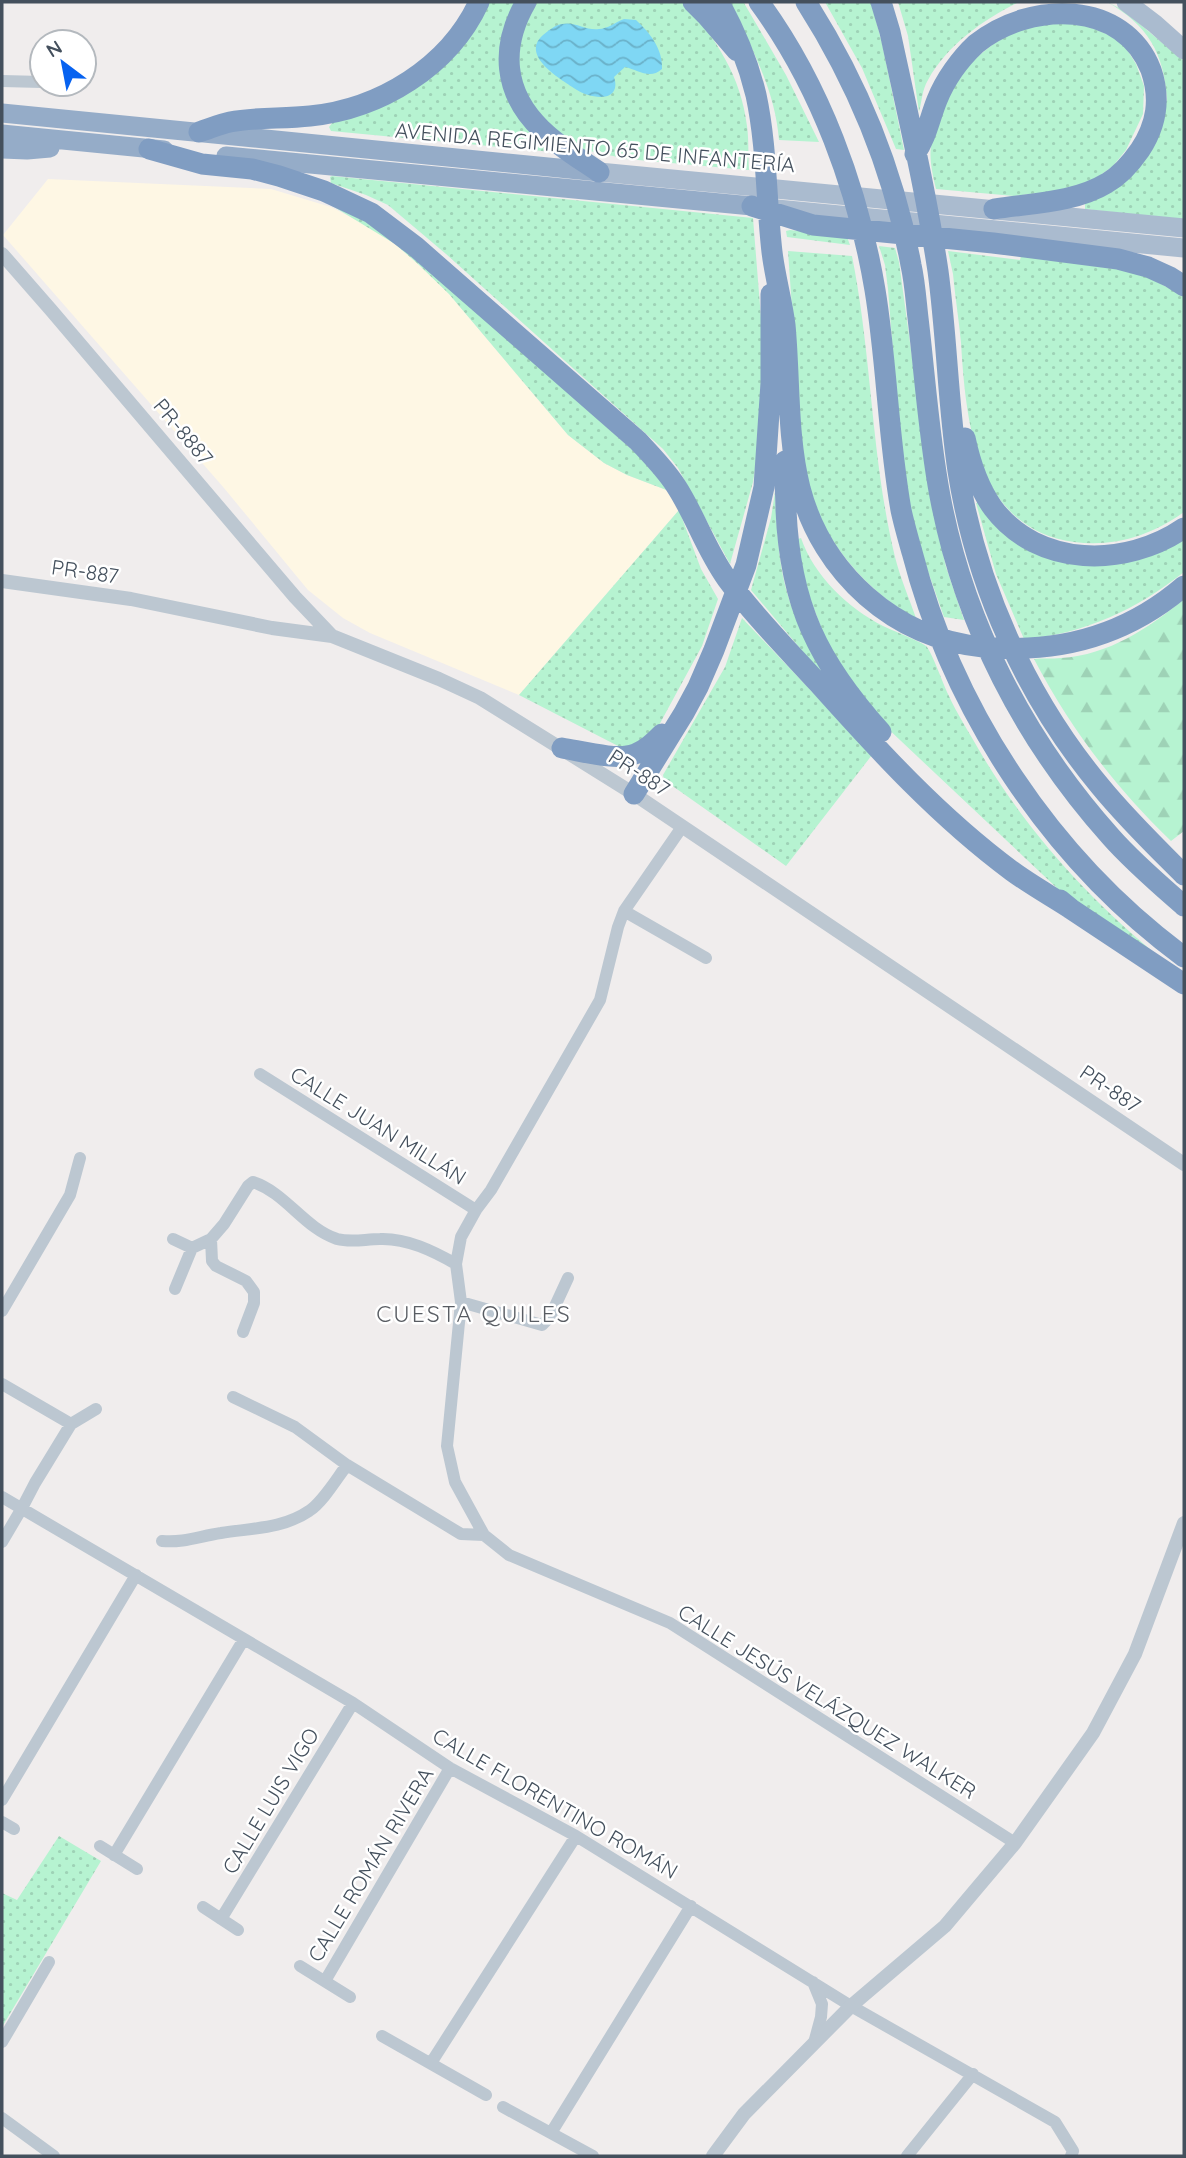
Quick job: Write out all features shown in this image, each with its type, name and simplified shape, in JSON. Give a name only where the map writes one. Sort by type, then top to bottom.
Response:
[{"type":"highway","points":[[199,132],[230,122],[311,116],[337,111],[394,90],[433,64],[452,46],[479,2]]},
{"type":"highway","points":[[526,2],[515,23],[509,43],[508,64],[518,99],[529,117],[543,132],[599,172]]},
{"type":"highway","points":[[693,2],[746,60]]},
{"type":"highway","points":[[719,2],[746,60],[755,95],[762,139],[772,254],[785,323],[795,461],[800,487],[818,534],[846,577],[895,618],[919,630],[961,644],[1012,650],[1052,647],[1097,636],[1161,605],[1184,586]]},
{"type":"highway","points":[[759,2],[811,88],[836,146],[854,203],[870,263],[877,306],[901,512],[917,573],[935,626],[964,693],[1003,761],[1065,845],[1101,885],[1184,957]]},
{"type":"highway","points":[[806,2],[843,65],[877,140],[912,267],[940,495],[956,562],[984,641],[1011,698],[1070,789],[1129,857],[1184,906]]},
{"type":"highway","points":[[881,2],[890,32],[938,271],[951,419],[965,509],[994,607],[1013,650],[1048,713],[1099,785],[1184,875]]},
{"type":"highway","points":[[915,153],[925,140],[938,97],[948,78],[977,43],[998,29],[1042,10],[1063,7],[1098,12],[1115,21],[1132,35],[1148,59],[1156,90],[1158,106],[1154,123],[1141,149],[1123,172],[1085,194],[994,209]]},
{"type":"highway","name":"AVENIDA REGIMIENTO 65 DE INFANTERÍA","points":[[2,113],[599,172]]},
{"type":"highway","name":"AVENIDA REGIMIENTO 65 DE INFANTERÍA","points":[[2,134],[752,206]]},
{"type":"highway","points":[[2,149],[26,150],[93,143]]},
{"type":"highway","points":[[149,149],[201,164],[252,169],[324,191],[371,213],[416,247],[638,441],[676,487],[716,562],[763,623],[878,750],[937,808],[1013,872],[1184,984]]},
{"type":"highway","points":[[752,206],[813,225],[1118,259],[1148,267],[1184,286]]},
{"type":"highway","points":[[634,794],[684,713],[712,656],[746,565],[764,488],[771,383],[769,323],[772,254]]},
{"type":"highway","points":[[948,363],[978,481],[995,510],[1026,538],[1063,553],[1122,555],[1148,548],[1184,528]]},
{"type":"highway","points":[[792,418],[785,471],[789,551],[799,602],[818,647],[855,703],[888,740],[1070,909]]},
{"type":"highway","points":[[562,748],[620,757],[634,755],[647,748],[674,719],[712,656]]},
{"type":"main road","points":[[1126,2],[1184,50]]},
{"type":"main road","name":"AVENIDA REGIMIENTO 65 DE INFANTERÍA","points":[[599,172],[1184,228]]},
{"type":"main road","name":"AVENIDA REGIMIENTO 65 DE INFANTERÍA","points":[[752,206],[1184,248]]},
{"type":"street","points":[[2,81],[28,82]]},
{"type":"street","name":"PR-8887","points":[[2,254],[295,597],[332,636]]},
{"type":"street","name":"PR-887","points":[[2,580],[131,599],[272,628],[332,636],[480,698],[634,794],[1184,1164]]},
{"type":"street","name":"CALLE JESÚS VELÁZQUEZ WALKER","points":[[682,827],[624,911],[600,1000],[491,1190],[461,1237],[456,1264],[461,1302],[447,1446],[455,1482],[484,1535],[509,1555],[670,1623],[1015,1843]]},
{"type":"street","points":[[624,911],[706,958]]},
{"type":"street","name":"CALLE JUAN MILLÁN","points":[[260,1074],[476,1210]]},
{"type":"street","points":[[2,1311],[70,1195],[80,1158]]},
{"type":"street","points":[[176,1289],[192,1248],[211,1239],[253,1182],[263,1185],[320,1230],[337,1238],[356,1242],[381,1239],[402,1241],[432,1251],[456,1264]]},
{"type":"street","points":[[173,1239],[192,1248]]},
{"type":"street","points":[[211,1239],[212,1261],[246,1282],[254,1292],[254,1303],[243,1332]]},
{"type":"street","points":[[461,1302],[542,1325],[550,1317],[568,1278]]},
{"type":"street","points":[[2,1384],[71,1424]]},
{"type":"street","points":[[233,1397],[295,1427],[347,1465],[461,1534],[484,1535]]},
{"type":"street","points":[[2,1542],[71,1424],[96,1409]]},
{"type":"street","points":[[162,1541],[178,1542],[282,1524],[298,1518],[312,1510],[347,1465]]},
{"type":"street","name":"CALLE FLORENTINO ROMÁN","points":[[2,1497],[353,1703],[450,1768],[576,1836],[851,2006],[1055,2122],[1073,2151],[1071,2156]]},
{"type":"street","points":[[713,2156],[744,2114],[851,2006],[944,1926],[1015,1843],[1093,1733],[1135,1654],[1184,1523]]},
{"type":"street","points":[[2,1800],[136,1575]]},
{"type":"street","points":[[114,1855],[244,1639]]},
{"type":"street","name":"CALLE LUIS VIGO","points":[[221,1919],[353,1703]]},
{"type":"street","name":"CALLE ROMÁN RIVERA","points":[[325,1981],[450,1768]]},
{"type":"street","points":[[2,1822],[14,1829]]},
{"type":"street","points":[[431,2063],[576,1836]]},
{"type":"street","points":[[100,1846],[137,1869]]},
{"type":"street","points":[[551,2133],[691,1906]]},
{"type":"street","points":[[203,1908],[238,1930]]},
{"type":"street","points":[[2,2042],[49,1962]]},
{"type":"street","points":[[300,1966],[350,1997]]},
{"type":"street","points":[[813,1982],[822,2004],[814,2043]]},
{"type":"street","points":[[382,2036],[486,2095]]},
{"type":"street","points":[[907,2156],[973,2074]]},
{"type":"street","points":[[503,2107],[593,2156]]},
{"type":"street","points":[[2,2118],[54,2156]]},
{"type":"shaded area","points":[[48,179],[271,189],[331,207],[368,226],[395,244],[449,294],[568,435],[604,463],[669,491],[679,510],[519,695],[370,633],[343,618],[308,590],[224,488],[3,235]]},
{"type":"green space","points":[[488,2],[515,2],[503,31],[500,50],[552,152],[331,131],[329,127],[333,122],[382,102]]},
{"type":"green space","points":[[533,2],[684,2],[716,44],[733,75],[744,108],[749,170],[627,159],[585,150],[566,141],[530,108],[515,57]]},
{"type":"green space","points":[[729,2],[744,3],[786,75],[819,142],[779,140],[767,86]]},
{"type":"green space","points":[[825,2],[871,2],[904,150],[896,149],[862,68]]},
{"type":"green space","points":[[898,2],[1019,2],[980,25],[945,55],[926,84],[919,112],[908,36]]},
{"type":"green space","points":[[1107,2],[1123,10],[1184,61],[1184,220],[1085,209],[1085,198],[1100,192],[1167,100],[1162,68],[1151,42],[1133,20]]},
{"type":"green space","points":[[1061,15],[1121,40],[1136,64],[1144,86],[1143,114],[1126,150],[1113,166],[1095,179],[1073,189],[1014,196],[936,189],[931,162],[934,130],[946,100],[963,72],[1000,40]]},
{"type":"green space","points":[[332,176],[753,218],[762,363],[757,458],[730,564],[678,468],[663,449],[388,205],[331,183]]},
{"type":"green space","points":[[311,193],[380,225],[637,454],[669,491],[604,463],[568,435],[449,294],[418,264],[395,244]]},
{"type":"green space","points":[[786,231],[847,237],[850,245],[787,237]]},
{"type":"green space","points":[[879,246],[895,248],[899,262],[932,504],[946,567],[964,620],[944,617],[924,560],[909,504],[902,466],[888,289]]},
{"type":"green space","points":[[788,251],[852,256],[887,520],[897,565],[916,618],[880,594],[848,562],[824,525],[808,485],[801,445]]},
{"type":"green space","points":[[948,251],[1020,260],[1021,256],[1138,272],[1184,296],[1184,512],[1158,528],[1132,538],[1104,543],[1074,542],[1041,533],[1015,516],[996,494],[982,467],[973,437]]},
{"type":"green space","points":[[775,492],[785,586],[796,619],[825,678],[751,590],[771,518]]},
{"type":"green space","points":[[980,502],[1035,553],[1184,537],[1184,572],[1148,597],[1109,618],[1068,632],[1024,639],[996,574],[976,503]]},
{"type":"green space","points":[[679,510],[701,569],[718,599],[702,646],[658,727],[648,738],[631,746],[620,747],[519,695]]},
{"type":"green space","points":[[801,538],[823,578],[845,600],[870,619],[926,646],[959,716],[997,779],[1038,836],[1109,913],[1161,958],[1058,889],[883,724],[830,651],[802,577],[798,539]]},
{"type":"green space","points":[[1184,599],[1184,831],[1171,841],[1095,756],[1078,733],[1034,659],[1079,656],[1112,646],[1142,630]]},
{"type":"green space","points":[[742,618],[872,755],[786,866],[664,780],[663,775],[725,667]]},
{"type":"green space","points":[[59,1836],[101,1861],[2,2027],[2,1893],[17,1900]]},
{"type":"water","points":[[624,19],[636,20],[646,30],[655,42],[662,69],[648,74],[625,67],[614,77],[613,93],[598,97],[577,90],[553,74],[539,59],[537,43],[552,28],[571,24],[599,29]]},
{"type":"district","name":"CUESTA QUILES","points":[[474,1314]]}]
